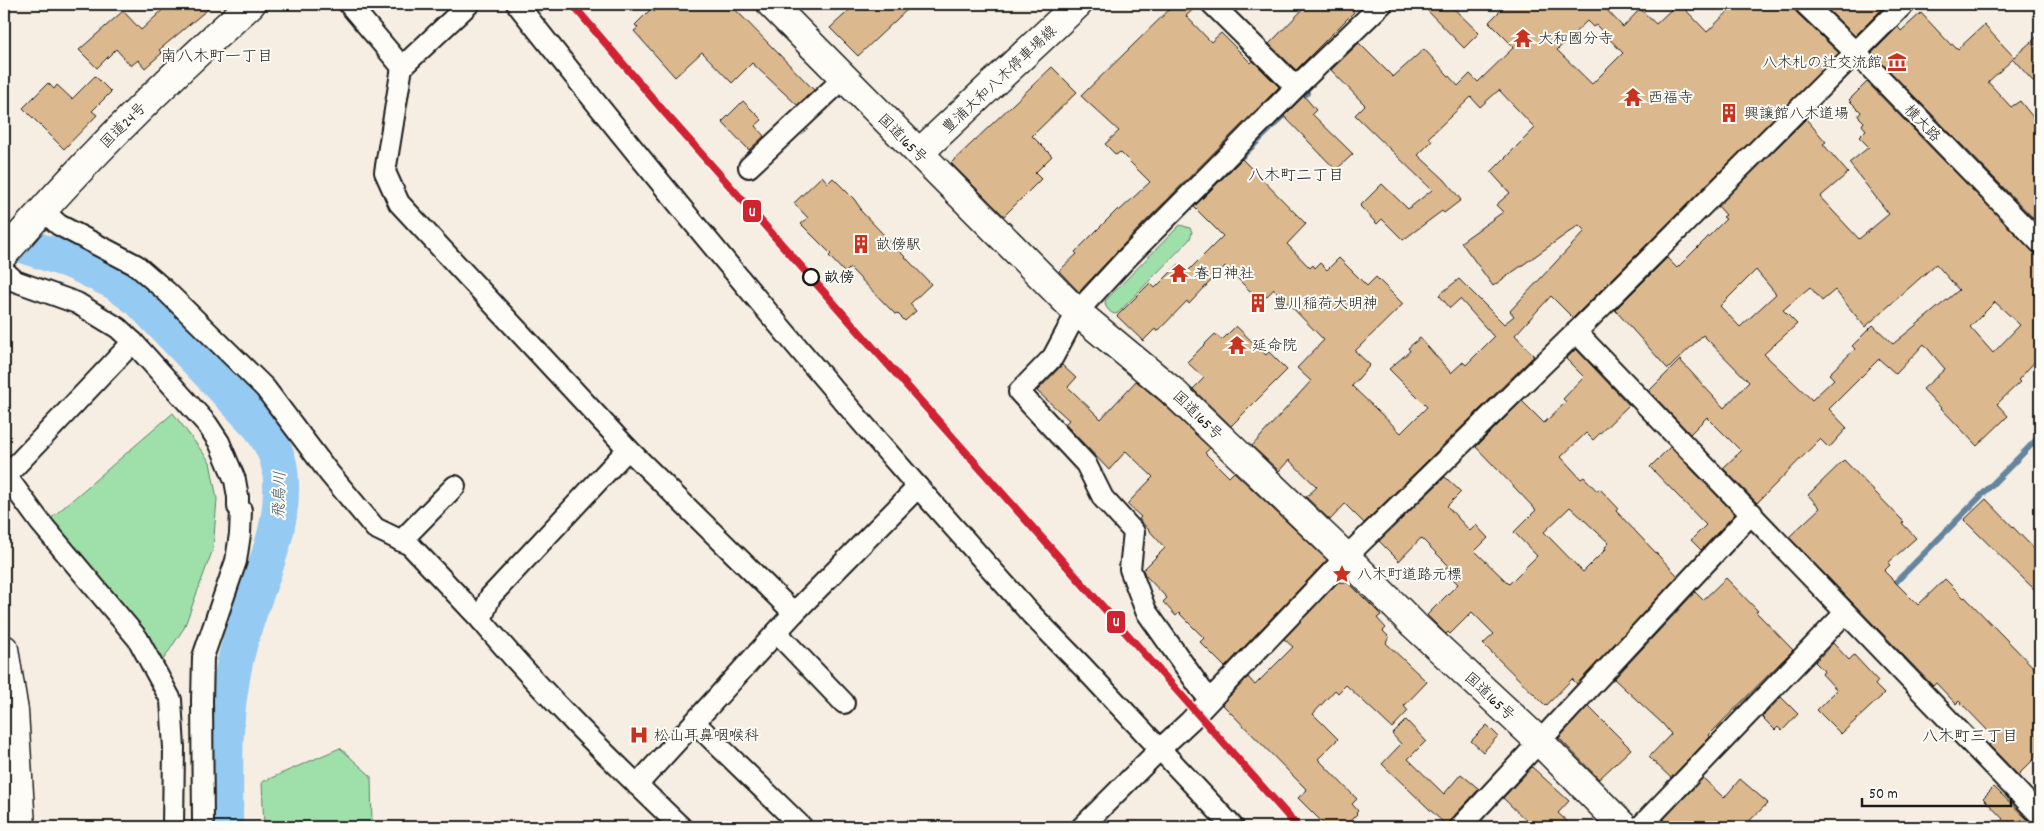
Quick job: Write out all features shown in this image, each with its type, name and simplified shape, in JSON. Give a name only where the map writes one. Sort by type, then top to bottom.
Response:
[{"type":"main road","name":"国道24号","points":[[4,254],[89,158],[169,79],[251,4]]},
{"type":"main road","name":"国道165号","points":[[771,4],[1078,312],[1171,390],[1346,557],[1414,625],[1540,742],[1624,827]]},
{"type":"main road","name":"豊浦大和八木停車場線","points":[[920,154],[1078,4]]},
{"type":"main road","points":[[4,648],[21,827]]},
{"type":"street","points":[[349,4],[402,67]]},
{"type":"street","points":[[469,4],[402,67],[385,172],[399,203],[628,449],[794,613]]},
{"type":"street","points":[[517,4],[647,167],[752,294],[918,487],[1032,615],[1233,827]]},
{"type":"street","points":[[1212,4],[1296,87]]},
{"type":"street","points":[[1210,699],[1146,612],[1130,569],[1134,532],[1103,498],[1086,464],[1019,392],[1053,357],[1078,312],[1124,261],[1296,87],[1382,4]]},
{"type":"street","name":"横大路","points":[[1804,4],[1855,52],[2040,243]]},
{"type":"street","points":[[1082,827],[1210,699],[1346,557],[1576,332],[1904,4]]},
{"type":"street","points":[[750,167],[844,78]]},
{"type":"street","points":[[34,219],[59,225],[136,265],[166,291],[266,388],[329,473],[375,528],[410,546],[481,620],[517,663],[681,827]]},
{"type":"street","points":[[4,270],[15,281],[77,303],[118,328],[196,411],[219,442],[235,480],[238,507],[241,510],[236,561],[203,657],[203,822]]},
{"type":"street","points":[[1576,332],[1752,513],[1845,614],[2040,815]]},
{"type":"street","points":[[133,342],[4,476],[138,639],[171,700],[174,748],[173,827]]},
{"type":"street","points":[[481,620],[490,597],[628,449]]},
{"type":"street","points":[[401,541],[455,486]]},
{"type":"street","points":[[637,785],[794,613],[918,487]]},
{"type":"street","points":[[1460,827],[1752,513]]},
{"type":"street","points":[[1640,827],[1845,614]]},
{"type":"street","points":[[776,633],[844,703]]},
{"type":"street","points":[[174,795],[184,795],[189,791],[189,712],[202,702]]},
{"type":"street","points":[[695,723],[802,827]]},
{"type":"green space","points":[[1180,225],[1190,228],[1192,232],[1190,239],[1118,313],[1110,312],[1106,307],[1105,301]]},
{"type":"green space","points":[[173,413],[210,462],[217,499],[213,549],[184,628],[163,660],[49,520]]},
{"type":"green space","points":[[340,748],[371,776],[372,827],[264,827],[262,782]]},
{"type":"building","points":[[169,4],[214,4],[159,50],[162,53],[145,68],[138,60],[131,66],[116,49],[97,68],[79,50],[123,11],[141,30]]},
{"type":"building","points":[[662,4],[730,4],[814,90],[797,105],[752,63],[732,83],[702,52],[675,77],[634,31],[638,28],[635,25],[651,9],[654,12]]},
{"type":"building","points":[[856,4],[913,4],[858,56],[830,28]]},
{"type":"building","points":[[1175,4],[1199,4],[1186,16],[1211,42],[1221,33],[1251,63],[1253,61],[1279,87],[1138,229],[1079,292],[1059,271],[1077,254],[1075,252],[1118,209],[1119,211],[1150,182],[1120,152],[1116,155],[1105,144],[1119,131],[1081,96]]},
{"type":"building","points":[[1308,4],[1346,4],[1354,12],[1296,70],[1269,44]]},
{"type":"building","points":[[1421,4],[1449,4],[1479,33],[1464,48]]},
{"type":"building","points":[[1507,4],[1606,4],[1603,6],[1623,27],[1640,9],[1656,24],[1677,4],[1680,4],[1707,32],[1736,4],[1793,4],[1797,13],[1839,53],[1573,318],[1551,296],[1515,335],[1534,356],[1364,523],[1345,504],[1330,520],[1306,497],[1317,487],[1289,460],[1279,471],[1252,446],[1311,381],[1297,368],[1324,340],[1274,289],[1261,302],[1225,266],[1189,304],[1187,301],[1157,332],[1155,329],[1143,341],[1117,316],[1150,283],[1155,288],[1179,264],[1187,272],[1223,236],[1194,207],[1242,159],[1306,224],[1287,244],[1310,268],[1313,265],[1315,268],[1320,263],[1327,270],[1339,258],[1367,286],[1376,277],[1403,304],[1355,351],[1370,365],[1352,386],[1401,433],[1427,407],[1389,369],[1410,351],[1408,348],[1420,338],[1451,373],[1463,362],[1466,365],[1494,337],[1460,299],[1450,308],[1439,295],[1459,279],[1504,324],[1514,316],[1510,311],[1585,231],[1579,225],[1493,286],[1461,242],[1503,212],[1496,205],[1510,193],[1491,172],[1535,128],[1499,90],[1480,107],[1471,97],[1429,137],[1432,141],[1418,155],[1445,180],[1461,200],[1444,213],[1442,211],[1403,240],[1382,219],[1377,224],[1360,206],[1382,184],[1408,209],[1432,190],[1355,115],[1365,105],[1331,70],[1359,43],[1393,77],[1424,49],[1458,86],[1470,74],[1478,82],[1514,47],[1489,22]],"holes":[[[1587,21],[1593,27],[1596,25],[1623,53],[1592,84],[1557,50]]]},
{"type":"building","points":[[1822,4],[1875,4],[1881,10],[1855,36]]},
{"type":"building","points":[[1921,13],[1951,45],[1953,44],[1958,49],[1984,25],[2014,57],[2040,34],[2040,89],[2013,59],[1988,82],[2011,107],[2020,101],[2040,126],[2040,221],[2038,223],[1872,53],[1898,27],[1901,31]]},
{"type":"building","points":[[1052,67],[1077,92],[1032,136],[1052,156],[1035,173],[1041,179],[1004,216],[951,163]]},
{"type":"building","points":[[95,76],[111,92],[92,111],[97,115],[64,149],[23,108],[48,83],[54,89],[57,85],[72,99]]},
{"type":"building","points":[[1867,82],[2040,259],[2040,356],[2018,380],[2020,382],[1997,404],[2008,416],[1977,446],[1923,389],[1945,369],[1924,344],[1896,374],[1879,359],[1829,409],[1847,428],[1829,448],[1820,439],[1757,503],[1723,468],[1741,451],[1707,417],[1690,434],[1649,391],[1680,360],[1724,408],[1749,382],[1703,335],[1668,369],[1615,310],[1667,258],[1677,268],[1726,219],[1723,217],[1726,215],[1718,206],[1806,119],[1826,142],[1823,144],[1848,173],[1820,197],[1859,239],[1889,214],[1849,163],[1869,147],[1859,137],[1866,130],[1862,125],[1864,122],[1858,116],[1861,112],[1849,100]],"holes":[[[1936,264],[1959,290],[1893,344],[1873,325],[1852,346],[1855,349],[1829,374],[1834,379],[1812,400],[1764,354],[1797,324],[1783,310],[1810,287],[1822,301],[1835,290],[1865,327]],[[1756,270],[1776,294],[1740,327],[1720,306]],[[1995,302],[2020,325],[1993,353],[1970,327]]]},
{"type":"building","points":[[1304,96],[1316,110],[1312,114],[1353,154],[1336,170],[1284,116]]},
{"type":"building","points":[[743,101],[762,120],[755,126],[764,136],[749,150],[722,122]]},
{"type":"building","name":"畝傍駅","points":[[822,176],[828,183],[833,178],[854,199],[860,210],[931,284],[910,304],[916,311],[905,321],[897,313],[895,314],[850,268],[845,273],[829,256],[831,254],[801,224],[808,218],[794,203]]},
{"type":"building","points":[[1236,326],[1266,355],[1269,352],[1287,370],[1231,426],[1193,389],[1204,378],[1187,362],[1215,334],[1222,340]]},
{"type":"building","points":[[1576,349],[1629,405],[1593,440],[1586,433],[1561,457],[1581,479],[1584,477],[1597,491],[1600,489],[1618,508],[1616,511],[1678,576],[1577,684],[1572,679],[1546,706],[1483,644],[1494,634],[1472,612],[1450,634],[1448,632],[1446,634],[1427,615],[1458,584],[1444,570],[1448,565],[1421,538],[1399,561],[1379,541],[1445,477],[1461,492],[1447,506],[1470,531],[1476,525],[1488,538],[1475,551],[1509,584],[1537,556],[1514,532],[1536,510],[1476,447],[1522,401],[1544,423],[1566,402],[1563,399],[1584,377],[1566,359]],"holes":[[[1570,507],[1609,543],[1605,547],[1606,549],[1583,572],[1544,532]]]},
{"type":"building","points":[[1062,365],[1076,378],[1068,387],[1101,419],[1136,381],[1210,448],[1205,453],[1229,477],[1234,472],[1327,560],[1225,667],[1200,642],[1204,638],[1179,613],[1176,616],[1163,602],[1167,598],[1145,575],[1143,570],[1165,548],[1139,519],[1141,517],[1127,504],[1153,477],[1126,451],[1109,470],[1065,424],[1069,420],[1037,391]]},
{"type":"building","points":[[1670,447],[1735,514],[1701,550],[1691,540],[1706,525],[1650,467]]},
{"type":"building","points":[[1844,460],[1904,522],[1902,523],[1916,538],[1888,563],[1890,565],[1884,571],[1918,605],[1945,579],[2040,674],[2040,753],[2018,775],[1989,745],[1995,738],[1959,701],[1956,704],[1936,683],[1933,686],[1789,537],[1820,508],[1808,495]]},
{"type":"building","points":[[1986,499],[2040,555],[2040,595],[1964,520]]},
{"type":"building","points":[[1726,578],[1793,650],[1709,735],[1710,737],[1671,778],[1649,757],[1671,734],[1663,724],[1614,679],[1695,592],[1703,600]]},
{"type":"building","points":[[1338,582],[1349,583],[1381,615],[1377,618],[1386,628],[1383,631],[1389,637],[1386,643],[1427,682],[1404,706],[1408,711],[1392,728],[1346,685],[1338,693],[1335,690],[1313,714],[1338,739],[1318,759],[1357,799],[1352,804],[1358,811],[1357,814],[1344,827],[1327,827],[1298,798],[1307,790],[1222,704],[1248,677],[1255,685],[1293,647],[1284,639]]},
{"type":"building","points":[[1833,643],[1849,660],[1854,655],[1878,681],[1875,685],[1884,694],[1841,734],[1817,710],[1837,690],[1822,674],[1824,671],[1815,662]]},
{"type":"building","points":[[1781,697],[1798,714],[1782,731],[1778,727],[1775,730],[1762,717]]},
{"type":"building","points":[[1588,706],[1631,749],[1599,779],[1559,738]]},
{"type":"building","points":[[1406,720],[1426,741],[1408,759],[1444,794],[1461,774],[1479,789],[1451,819],[1448,827],[1382,764],[1401,744],[1392,734]]},
{"type":"building","points":[[1487,725],[1498,736],[1483,752],[1471,741]]},
{"type":"building","points":[[1532,767],[1569,801],[1558,813],[1573,827],[1533,827],[1503,798]]},
{"type":"building","points":[[1703,778],[1724,798],[1740,779],[1768,803],[1743,827],[1656,827]]},
{"type":"building","points":[[1994,787],[2037,827],[1995,827],[2003,819],[1983,798]]},
{"type":"waterway","points":[[1228,170],[1307,93]]},
{"type":"waterway","name":"飛鳥川","points":[[4,239],[76,263],[115,282],[141,301],[260,426],[273,447],[280,470],[281,494],[279,517],[267,562],[235,660],[228,707],[225,827]]},
{"type":"waterway","points":[[1891,587],[2040,436]]},
{"type":"transit line","name":"U","points":[[572,4],[666,114],[1298,827]]},
{"type":"place","name":"大和國分寺","points":[[1523,38]]},
{"type":"place","name":"八木札の辻交流館","points":[[1897,62]]},
{"type":"place","name":"西福寺","points":[[1633,97]]},
{"type":"place","name":"興譲館八木道場","points":[[1729,113]]},
{"type":"place","name":"畝傍駅","points":[[861,244]]},
{"type":"place","name":"春日神社","points":[[1179,273]]},
{"type":"place","name":"畝傍","points":[[811,277]]},
{"type":"place","name":"豊川稲荷大明神","points":[[1258,303]]},
{"type":"place","name":"延命院","points":[[1237,345]]},
{"type":"place","name":"八木町道路元標","points":[[1342,574]]},
{"type":"place","name":"松山耳鼻咽喉科","points":[[639,735]]},
{"type":"district","name":"南八木町一丁目","points":[[217,55]]},
{"type":"district","name":"八木町二丁目","points":[[1296,174]]},
{"type":"district","name":"八木町三丁目","points":[[1970,735]]}]
